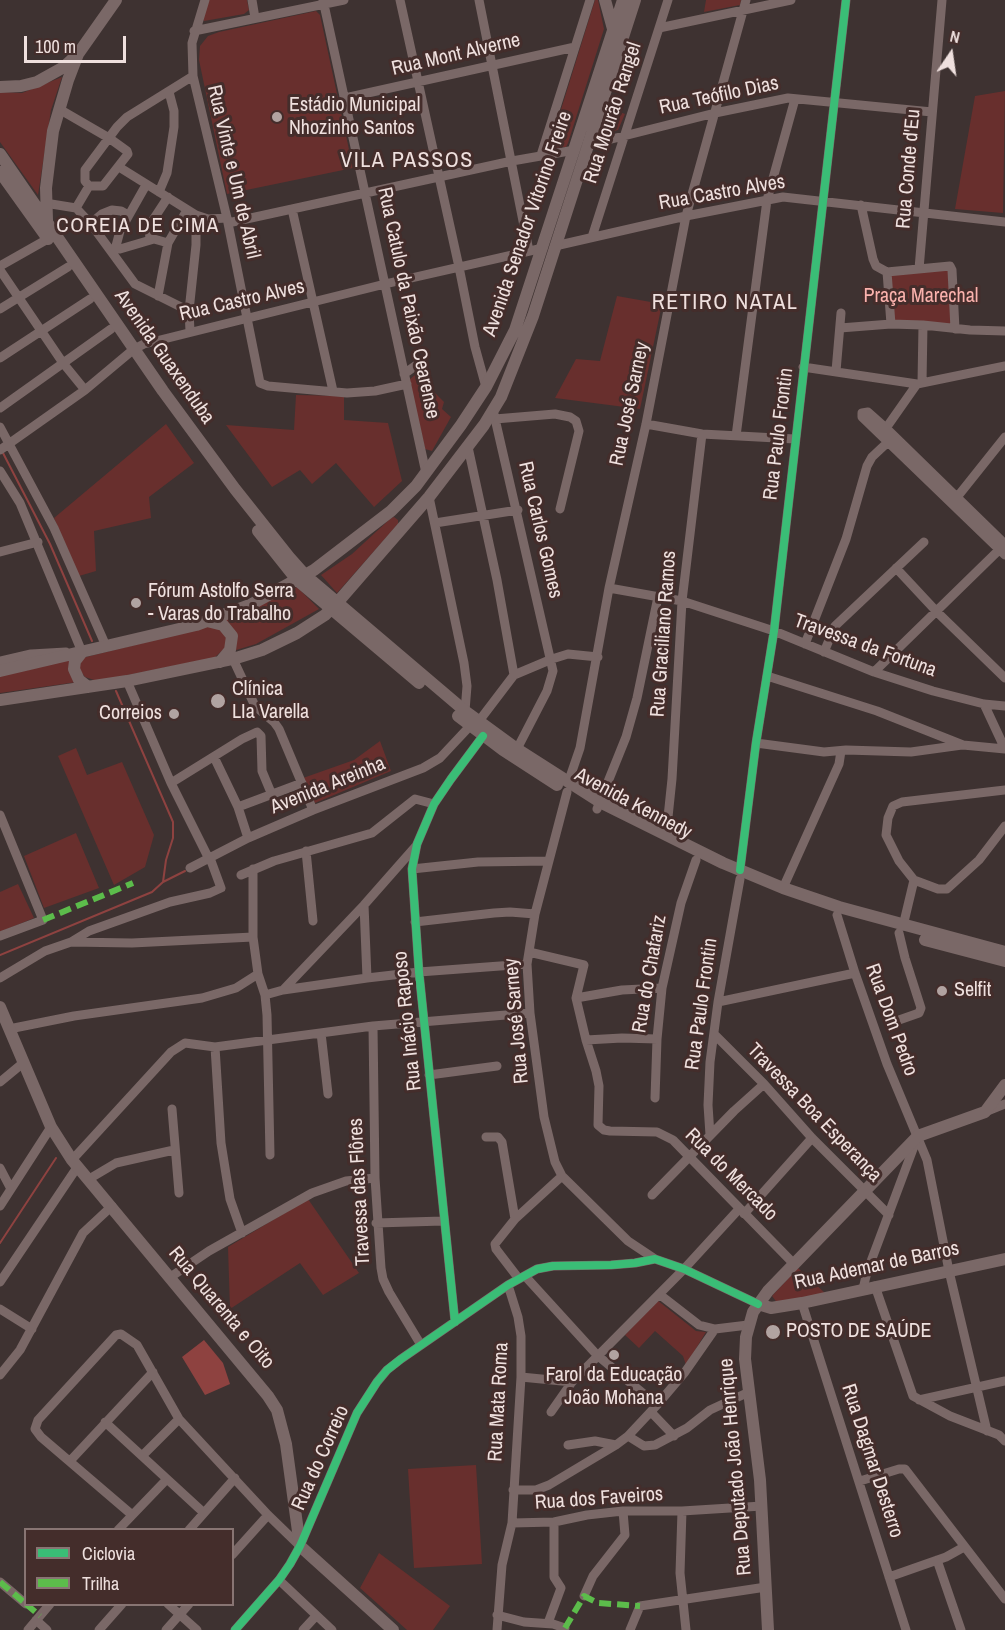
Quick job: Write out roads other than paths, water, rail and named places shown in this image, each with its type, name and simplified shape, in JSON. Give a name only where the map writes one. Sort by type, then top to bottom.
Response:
[{"type":"main road","points":[[0,87],[21,86],[37,82],[59,71],[78,54],[116,0]]},
{"type":"main road","points":[[605,0],[614,29]]},
{"type":"main road","name":"Avenida Senador Vitorino Freire","points":[[0,700],[127,681],[233,659],[281,642],[334,606],[429,497],[494,414],[522,346],[574,150],[623,0]]},
{"type":"main road","name":"Avenida Senador Vitorino Freire","points":[[0,671],[206,621],[250,605],[301,578],[391,511],[416,486],[486,387],[516,330],[588,145],[635,0]]},
{"type":"main road","points":[[50,232],[45,203],[49,160],[59,109],[78,54]]},
{"type":"main road","name":"Avenida Guaxenduba","points":[[0,154],[31,198],[68,267],[111,329],[132,352],[301,578]]},
{"type":"main road","points":[[0,159],[22,190],[31,198]]},
{"type":"main road","name":"Avenida Guaxenduba","points":[[0,172],[50,232],[132,352],[287,569],[301,578]]},
{"type":"main road","points":[[426,473],[440,483]]},
{"type":"main road","points":[[391,511],[402,515],[405,525]]},
{"type":"main road","points":[[283,588],[287,582],[287,569]]},
{"type":"main road","name":"Avenida Kennedy","points":[[301,578],[474,724],[517,749],[568,787]]},
{"type":"main road","name":"Avenida Kennedy","points":[[334,606],[465,711],[483,736],[599,806],[696,860],[901,929],[1005,961]]},
{"type":"main road","points":[[206,621],[221,624],[231,633],[231,647],[220,662]]},
{"type":"main road","points":[[79,652],[75,661],[75,673],[88,687]]},
{"type":"main road","name":"Avenida Kennedy","points":[[599,806],[666,836],[740,875],[837,915],[1005,952]]},
{"type":"main road","name":"Rua Quarenta e Oito","points":[[0,1007],[51,1127],[75,1163],[268,1396],[277,1410],[286,1444],[300,1546]]},
{"type":"main road","points":[[984,1112],[1005,1085]]},
{"type":"main road","name":"Rua Deputado João Henrique","points":[[768,1630],[762,1506],[745,1359],[748,1326],[758,1304],[918,1136],[984,1112]]},
{"type":"main road","name":"Rua Ademar de Barros","points":[[758,1304],[771,1308],[802,1303],[1005,1259]]},
{"type":"main road","points":[[300,1546],[393,1630]]},
{"type":"street","name":"Rua Vinte e Um de Abril","points":[[205,0],[192,43],[193,76],[228,220],[260,383],[268,386],[359,392],[405,379]]},
{"type":"street","points":[[252,0],[255,18]]},
{"type":"street","points":[[194,31],[324,2],[344,0]]},
{"type":"street","points":[[400,0],[475,346],[486,387]]},
{"type":"street","points":[[479,0],[528,252]]},
{"type":"street","points":[[541,155],[590,0]]},
{"type":"street","name":"Rua Mourão Rangel","points":[[592,237],[668,0]]},
{"type":"street","points":[[659,28],[745,5],[791,0]]},
{"type":"street","name":"Rua Paulo Frontin","points":[[710,1135],[708,1105],[714,1034],[740,875],[756,743],[774,631],[846,0]]},
{"type":"street","name":"Rua Conde d'Eu","points":[[919,269],[942,0]]},
{"type":"street","name":"Rua Catulo da Paixão Cearense","points":[[324,2],[426,473]]},
{"type":"street","name":"Rua José Sarney","points":[[562,1176],[555,1162],[544,1117],[530,1013],[528,952],[548,861],[580,748],[609,588],[646,424],[686,216],[745,5]]},
{"type":"street","name":"Rua Mont Alverne","points":[[345,98],[574,47]]},
{"type":"street","points":[[89,186],[85,181],[85,170],[127,117],[193,76]]},
{"type":"street","points":[[150,240],[149,226],[163,195],[174,127],[174,111],[169,92]]},
{"type":"street","name":"Rua Teófilo Dias","points":[[588,145],[783,99],[932,112]]},
{"type":"street","points":[[736,436],[767,200],[795,99]]},
{"type":"street","points":[[59,109],[110,138],[127,151],[128,154],[103,186],[89,186]]},
{"type":"street","points":[[119,167],[192,212],[208,219],[228,220],[292,209],[512,161],[574,150]]},
{"type":"street","points":[[146,185],[120,231],[118,247],[158,239],[168,243]]},
{"type":"street","points":[[76,208],[89,186]]},
{"type":"street","name":"Rua Castro Alves","points":[[5,448],[144,344],[459,267],[686,216],[783,197],[1005,222]]},
{"type":"street","points":[[45,203],[76,208],[91,224],[131,281],[189,310]]},
{"type":"street","points":[[861,205],[876,266],[887,272],[951,267],[955,329]]},
{"type":"street","points":[[292,209],[333,391]]},
{"type":"street","points":[[96,219],[102,213],[112,210],[128,215]]},
{"type":"street","points":[[158,296],[168,243],[192,212]]},
{"type":"street","points":[[190,331],[189,310],[196,245],[192,212]]},
{"type":"street","points":[[50,232],[0,268],[40,331],[85,390]]},
{"type":"street","points":[[0,309],[68,267]]},
{"type":"street","points":[[887,272],[891,324]]},
{"type":"street","points":[[0,358],[90,299]]},
{"type":"street","points":[[836,371],[841,313]]},
{"type":"street","points":[[840,328],[891,324],[1005,331]]},
{"type":"street","points":[[805,644],[846,539],[867,466],[919,384],[923,325]]},
{"type":"street","points":[[0,408],[111,329]]},
{"type":"street","points":[[405,379],[422,361]]},
{"type":"street","points":[[803,367],[919,384],[1005,366]]},
{"type":"street","points":[[494,414],[555,414],[570,417],[576,421],[579,431],[560,509]]},
{"type":"street","name":"Rua Carlos Gomes","points":[[494,414],[552,658]]},
{"type":"street","points":[[646,424],[702,434],[795,439]]},
{"type":"street","points":[[0,427],[5,448],[54,528],[106,646]]},
{"type":"street","name":"Rua Graciliano Ramos","points":[[666,836],[672,779],[682,601],[702,434]]},
{"type":"street","points":[[874,672],[1003,550],[885,435]]},
{"type":"street","points":[[885,435],[954,501]]},
{"type":"street","points":[[954,501],[1005,437]]},
{"type":"street","points":[[468,447],[497,580],[514,675],[552,658],[578,654],[597,657]]},
{"type":"street","points":[[0,471],[20,503],[38,542],[79,652]]},
{"type":"street","points":[[429,497],[464,663],[467,686],[465,711]]},
{"type":"street","points":[[435,523],[518,510]]},
{"type":"street","points":[[0,552],[38,542]]},
{"type":"street","points":[[824,652],[835,626],[924,542]]},
{"type":"street","points":[[896,568],[937,612],[1005,678]]},
{"type":"street","name":"Travessa da Fortuna","points":[[609,588],[682,601],[774,631],[874,672],[933,691],[984,704],[1005,706]]},
{"type":"street","points":[[599,806],[626,737],[637,698],[658,597]]},
{"type":"street","name":"Avenida Senador Vitorino Freire","points":[[0,661],[46,652],[79,652]]},
{"type":"street","points":[[517,749],[552,678],[552,658]]},
{"type":"street","points":[[233,659],[255,706],[279,729],[313,810]]},
{"type":"street","name":"Avenida Areinha","points":[[190,868],[248,838],[313,810],[423,768],[440,758],[474,724],[514,675]]},
{"type":"street","points":[[767,676],[877,711],[963,745]]},
{"type":"street","points":[[0,978],[45,951],[71,942],[89,931],[170,902],[210,893],[221,888],[209,858],[171,783],[127,681]]},
{"type":"street","points":[[984,704],[1005,749]]},
{"type":"street","points":[[171,783],[257,732],[261,736],[262,771],[272,795]]},
{"type":"street","name":"Rua Inácio Raposo","points":[[455,1322],[419,972],[412,870],[417,844],[434,804],[483,736]]},
{"type":"street","points":[[756,743],[824,752],[911,752],[963,745],[1005,749]]},
{"type":"street","points":[[783,888],[839,764],[841,751]]},
{"type":"street","points":[[214,757],[238,807],[248,838]]},
{"type":"street","points":[[238,807],[303,783]]},
{"type":"street","points":[[1005,790],[902,802],[893,806],[888,818],[886,835],[899,861],[914,880],[946,890],[980,860],[1005,826]]},
{"type":"street","points":[[241,875],[274,861],[372,833],[416,799],[434,804]]},
{"type":"street","points":[[0,816],[43,920],[0,936]]},
{"type":"street","points":[[283,990],[364,905],[417,844]]},
{"type":"street","points":[[306,851],[313,921]]},
{"type":"street","name":"Rua do Chafariz","points":[[655,1098],[662,988],[681,903],[696,860]]},
{"type":"street","points":[[412,870],[478,862],[548,861]]},
{"type":"street","points":[[253,869],[254,937],[258,974],[265,995],[268,1041],[270,1155]]},
{"type":"street","points":[[899,1020],[919,1013],[921,1008],[905,958],[901,929],[914,880]]},
{"type":"street","points":[[364,905],[367,978]]},
{"type":"street","points":[[415,921],[494,913],[535,914]]},
{"type":"street","name":"Rua Dom Pedro","points":[[837,915],[887,1064],[927,1160],[949,1271],[987,1431]]},
{"type":"street","points":[[71,942],[132,943],[254,937]]},
{"type":"street","points":[[528,952],[584,964],[576,999],[586,1040],[657,1039]]},
{"type":"street","points":[[265,995],[283,990],[367,978],[527,964]]},
{"type":"street","points":[[718,1002],[855,973]]},
{"type":"street","points":[[9,1029],[74,1016],[202,998],[236,988],[258,974]]},
{"type":"street","points":[[576,999],[622,990],[662,988]]},
{"type":"street","points":[[0,1282],[75,1163],[160,1064],[179,1046],[191,1043],[215,1047],[373,1026],[530,1013]]},
{"type":"street","name":"Travessa das Flôres","points":[[373,1026],[376,1223],[383,1280],[421,1345]]},
{"type":"street","points":[[321,1033],[328,1094]]},
{"type":"street","name":"Travessa Boa Esperança","points":[[714,1034],[764,1084],[812,1138],[889,1215]]},
{"type":"street","name":"Rua do Mercado","points":[[586,1040],[599,1086],[598,1125],[610,1131],[664,1134],[794,1264]]},
{"type":"street","points":[[215,1047],[221,1143],[230,1199],[242,1233]]},
{"type":"street","points":[[0,1082],[23,1063]]},
{"type":"street","points":[[429,1075],[497,1066]]},
{"type":"street","points":[[652,1195],[764,1084]]},
{"type":"street","name":"Rua Deputado João Henrique","points":[[984,1112],[1005,1104]]},
{"type":"street","points":[[172,1109],[179,1193]]},
{"type":"street","points":[[0,1206],[51,1127]]},
{"type":"street","points":[[918,1136],[867,1272],[869,1288],[913,1396],[950,1416],[999,1435],[1005,1441]]},
{"type":"street","points":[[486,1137],[498,1137],[502,1142],[515,1219]]},
{"type":"street","points":[[551,1412],[572,1382],[597,1355],[742,1212],[812,1138]]},
{"type":"street","points":[[89,1179],[116,1163],[174,1150]]},
{"type":"street","points":[[0,1168],[11,1189]]},
{"type":"street","points":[[655,1259],[628,1242],[562,1176],[515,1219],[496,1241],[495,1247],[597,1355],[654,1408],[674,1436]]},
{"type":"street","points":[[169,1278],[209,1251],[321,1189],[346,1181],[375,1178]]},
{"type":"street","points":[[0,1376],[20,1350],[83,1233],[112,1206]]},
{"type":"street","points":[[376,1223],[443,1221]]},
{"type":"street","name":"Rua do Correio","points":[[235,1630],[279,1580],[300,1546],[357,1413],[367,1395],[387,1370],[522,1277],[537,1269],[553,1266],[627,1264],[655,1259],[684,1269],[758,1304]]},
{"type":"street","name":"Rua Mata Roma","points":[[497,1630],[502,1565],[512,1523],[521,1377],[521,1336],[518,1317],[508,1286]]},
{"type":"street","points":[[659,1294],[694,1323],[716,1329],[748,1326]]},
{"type":"street","name":"Rua Dagmar Desterro","points":[[802,1303],[906,1630]]},
{"type":"street","points":[[0,1309],[32,1329]]},
{"type":"street","points":[[513,1490],[536,1490],[549,1485],[616,1446],[628,1436],[685,1372],[716,1329]]},
{"type":"street","points":[[131,1514],[35,1431],[35,1426],[116,1335],[125,1335],[137,1345],[179,1419],[300,1546]]},
{"type":"street","points":[[70,1461],[153,1371]]},
{"type":"street","points":[[521,1377],[572,1382]]},
{"type":"street","points":[[919,1400],[1005,1381]]},
{"type":"street","points":[[628,1436],[639,1444],[649,1446],[674,1436],[710,1410],[749,1392]]},
{"type":"street","points":[[142,1456],[179,1419]]},
{"type":"street","points":[[105,1422],[204,1513]]},
{"type":"street","points":[[568,1445],[589,1441],[616,1446]]},
{"type":"street","points":[[860,1481],[905,1469],[1005,1599]]},
{"type":"street","points":[[191,1528],[235,1478]]},
{"type":"street","points":[[119,1528],[167,1479]]},
{"type":"street","name":"Rua dos Faveiros","points":[[512,1523],[554,1522],[623,1511],[682,1511],[762,1506]]},
{"type":"street","points":[[584,1596],[592,1576],[625,1535],[623,1511]]},
{"type":"street","points":[[682,1511],[680,1573],[686,1630]]},
{"type":"street","points":[[234,1554],[268,1515]]},
{"type":"street","points":[[548,1623],[561,1588],[554,1577],[554,1522]]},
{"type":"street","points":[[889,1577],[937,1560],[964,1547]]},
{"type":"street","points":[[937,1560],[955,1606],[961,1630]]},
{"type":"street","points":[[279,1580],[332,1630]]},
{"type":"street","points":[[2,1587],[24,1603]]},
{"type":"street","points":[[630,1630],[640,1606],[766,1587]]},
{"type":"street","points":[[28,1606],[47,1630]]},
{"type":"street","points":[[28,1630],[49,1606]]},
{"type":"street","points":[[99,1630],[121,1606]]},
{"type":"street","points":[[169,1606],[197,1630]]},
{"type":"street","points":[[166,1630],[188,1606]]},
{"type":"street","points":[[497,1615],[525,1622],[548,1623],[565,1628],[563,1630]]},
{"type":"street","points":[[303,1630],[316,1616]]},
{"type":"waterway","points":[[3,453],[50,544],[92,641]]},
{"type":"waterway","points":[[116,691],[173,822],[173,838],[166,860],[163,882]]},
{"type":"waterway","points":[[0,955],[152,892],[163,882],[185,871]]},
{"type":"waterway","points":[[0,1243],[56,1158]]},
{"type":"place","name":"Estádio Municipal Nhozinho Santos","points":[[277,117]]},
{"type":"place","name":"Fórum Astolfo Serra - Varas do Trabalho","points":[[136,603]]},
{"type":"place","name":"Clínica LIa Varella","points":[[218,701]]},
{"type":"place","name":"Correios","points":[[174,714]]},
{"type":"place","name":"Selfit","points":[[942,991]]},
{"type":"place","name":"POSTO DE SAÚDE","points":[[773,1332]]},
{"type":"place","name":"Farol da Educação João Mohana","points":[[614,1355]]},
{"type":"district","name":"VILA PASSOS","points":[[407,161]]},
{"type":"district","name":"COREIA DE CIMA","points":[[138,226]]},
{"type":"district","name":"RETIRO NATAL","points":[[725,303]]},
{"type":"park label","name":"Praça Marechal","points":[[921,297]]}]
